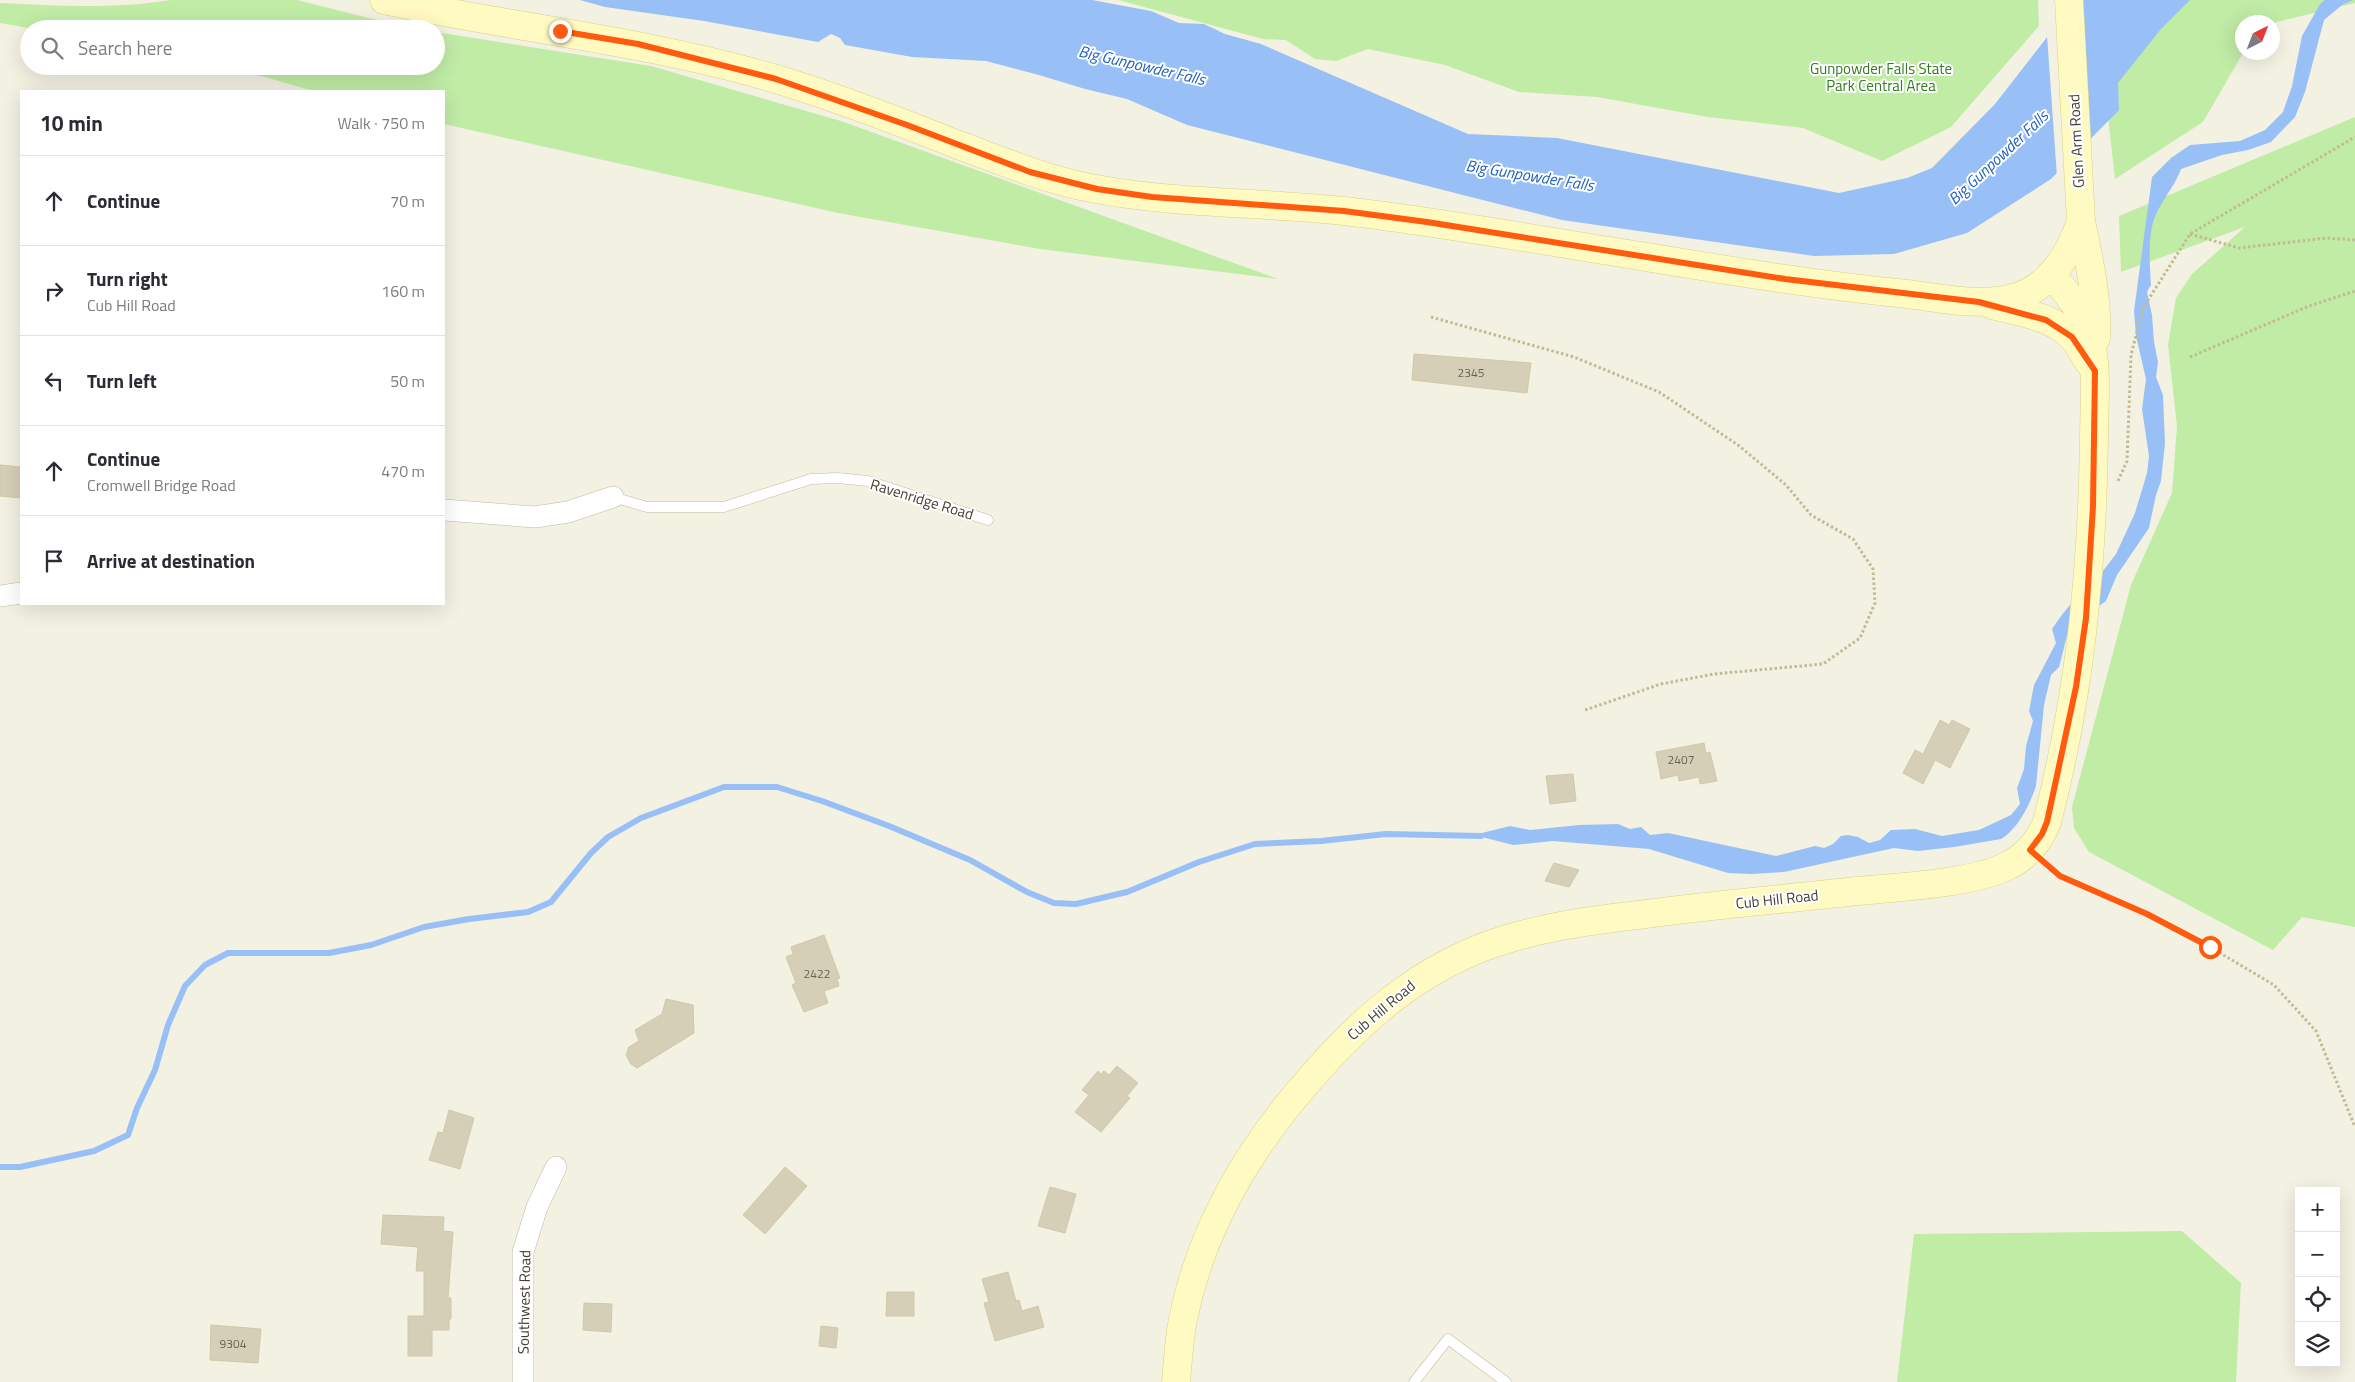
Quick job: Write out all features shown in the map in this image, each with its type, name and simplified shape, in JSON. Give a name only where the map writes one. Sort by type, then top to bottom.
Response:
[{"type":"main road","points":[[384,0],[430,10],[638,44],[750,72],[840,101],[1030,172],[1097,189],[1152,197],[1353,212],[1785,279],[1979,302],[2046,320],[2061,328],[2072,337],[2095,371]]},
{"type":"main road","name":"Glen Arm Road","points":[[1979,302],[2019,297],[2051,274],[2072,246],[2080,221],[2069,0]]},
{"type":"main road","points":[[2080,221],[2090,264],[2095,300],[2097,325],[2095,371]]},
{"type":"main road","name":"Cub Hill Road","points":[[1176,1382],[1183,1321],[1200,1254],[1231,1186],[1286,1106],[1335,1050],[1374,1013],[1418,979],[1486,946],[1553,926],[1693,908],[1963,879],[2003,868],[2030,850],[2042,834],[2056,790],[2076,687],[2086,618],[2093,506],[2095,371],[2087,327],[2076,306],[2051,274]]},
{"type":"street","name":"Ravenridge Road","points":[[445,510],[535,517],[568,512],[613,497]]},
{"type":"street","points":[[0,596],[20,593]]},
{"type":"street","name":"Southwest Road","points":[[523,1382],[523,1252],[537,1207],[556,1168]]},
{"type":"lane","name":"Ravenridge Road","points":[[613,497],[647,507],[724,507],[811,479],[837,478],[868,481],[988,520]]},
{"type":"lane","points":[[1414,1382],[1448,1339],[1506,1382]]},
{"type":"path","points":[[2093,506],[2117,484],[2127,461],[2130,355],[2143,308],[2190,234],[2355,137]]},
{"type":"path","points":[[2190,234],[2239,248],[2327,238],[2355,240]]},
{"type":"path","points":[[2190,357],[2309,306],[2355,291]]},
{"type":"path","points":[[1431,317],[1574,357],[1660,392],[1738,445],[1786,485],[1811,515],[1853,539],[1873,570],[1875,603],[1860,638],[1823,664],[1714,674],[1661,684],[1585,710]]},
{"type":"path","points":[[2030,850],[2060,876],[2147,914],[2210,947],[2274,985],[2316,1031],[2355,1127]]},
{"type":"green space","points":[[171,0],[297,0],[377,20],[20,20],[20,27],[0,23],[0,3],[107,6]]},
{"type":"green space","name":"Gunpowder Falls State Park Central Area","points":[[1118,0],[2038,0],[2039,26],[1951,127],[1882,161],[1803,128],[1708,117],[1597,97],[1519,92],[1445,65],[1368,49],[1336,61],[1315,59],[1286,40],[1263,39]]},
{"type":"green space","points":[[2095,0],[2355,0],[2355,3],[2280,21],[2280,15],[2235,15],[2235,60],[2239,60],[2203,122],[2115,179]]},
{"type":"green space","points":[[445,33],[651,66],[841,121],[1278,279],[1040,249],[838,213],[445,124],[445,90],[310,90],[255,75],[445,75]]},
{"type":"green space","points":[[2355,117],[2355,927],[2302,917],[2273,950],[2089,852],[2074,828],[2072,807],[2131,585],[2172,493],[2177,426],[2168,345],[2176,298],[2192,274],[2245,227],[2121,272],[2119,216]]},
{"type":"green space","points":[[2182,1231],[2241,1283],[2236,1382],[1897,1382],[1914,1234]]},
{"type":"water","name":"Big Gunpowder Falls","points":[[580,0],[1092,0],[1151,11],[1179,23],[1204,24],[1225,34],[1261,44],[1468,134],[1557,138],[1839,193],[1907,178],[1932,168],[1995,104],[2076,0],[2190,0],[2161,29],[2118,83],[2119,110],[2051,179],[1967,233],[1894,254],[1814,256],[1562,220],[1187,125],[1127,99],[986,61],[912,57],[845,45],[840,38],[831,34],[818,42],[704,21],[605,7]]},
{"type":"water","points":[[2325,0],[2353,0],[2342,5],[2324,20],[2305,92],[2295,117],[2271,142],[2248,150],[2222,155],[2181,169],[2154,219],[2150,249],[2151,285],[2147,292],[2158,362],[2156,377],[2163,395],[2165,443],[2161,481],[2149,528],[2117,575],[2106,601],[2069,628],[2059,667],[2051,675],[2044,705],[2036,786],[2023,816],[2007,835],[2001,839],[1954,847],[1918,851],[1894,848],[1784,872],[1751,874],[1728,873],[1649,849],[1553,841],[1513,845],[1474,835],[1510,826],[1530,830],[1579,825],[1618,824],[1630,829],[1641,827],[1650,835],[1668,833],[1776,856],[1815,846],[1824,848],[1833,844],[1841,836],[1848,835],[1858,837],[1869,843],[1880,840],[1891,830],[1915,829],[1942,836],[1979,830],[2011,815],[2020,804],[2017,788],[2024,769],[2026,746],[2033,721],[2029,711],[2034,685],[2056,643],[2052,629],[2072,603],[2101,588],[2103,571],[2116,554],[2135,513],[2147,473],[2149,456],[2142,409],[2146,379],[2136,336],[2134,311],[2152,177],[2171,158],[2190,145],[2240,141],[2265,130],[2283,112],[2292,86],[2302,36],[2320,4]]},
{"type":"pier","points":[[2073,0],[2083,0],[2091,142],[2057,177],[2047,35]]},
{"type":"building","points":[[1414,354],[1531,363],[1527,393],[1412,380]]},
{"type":"building","points":[[0,465],[20,467],[20,498],[0,496]]},
{"type":"building","points":[[1940,720],[1949,725],[1952,720],[1970,729],[1950,768],[1935,760],[1923,784],[1903,773],[1915,750],[1923,754]]},
{"type":"building","points":[[1704,743],[1706,753],[1710,752],[1717,781],[1700,784],[1699,777],[1679,781],[1678,775],[1661,779],[1656,752]]},
{"type":"building","points":[[1573,774],[1576,801],[1550,804],[1546,776]]},
{"type":"building","points":[[1554,863],[1579,870],[1569,887],[1545,881]]},
{"type":"building","points":[[824,935],[840,978],[837,979],[839,986],[824,991],[828,1003],[804,1012],[792,985],[796,983],[786,957],[793,954],[791,947]]},
{"type":"building","points":[[666,999],[693,1005],[694,1033],[637,1068],[631,1064],[626,1055],[629,1047],[639,1041],[635,1030],[662,1014]]},
{"type":"building","points":[[1117,1066],[1138,1083],[1127,1096],[1130,1098],[1101,1132],[1075,1112],[1089,1095],[1082,1090],[1098,1071],[1101,1074],[1104,1071],[1109,1075]]},
{"type":"building","points":[[449,1110],[474,1118],[460,1169],[429,1160],[438,1132],[443,1133]]},
{"type":"building","points":[[785,1167],[807,1186],[765,1234],[743,1215]]},
{"type":"building","points":[[1050,1187],[1076,1194],[1065,1233],[1038,1226]]},
{"type":"building","points":[[383,1215],[444,1217],[443,1231],[453,1232],[448,1298],[451,1298],[451,1319],[449,1319],[449,1330],[432,1330],[432,1356],[408,1356],[408,1316],[424,1316],[424,1271],[416,1271],[418,1247],[381,1244]]},
{"type":"building","points":[[1008,1272],[1016,1301],[1019,1300],[1022,1311],[1038,1306],[1044,1327],[995,1341],[984,1303],[989,1302],[982,1279]]},
{"type":"building","points":[[887,1292],[914,1292],[914,1316],[886,1316]]},
{"type":"building","points":[[584,1303],[612,1304],[611,1332],[583,1330]]},
{"type":"building","points":[[211,1325],[261,1329],[258,1363],[210,1360]]},
{"type":"building","points":[[821,1326],[838,1328],[836,1348],[819,1346]]},
{"type":"waterway","points":[[0,1167],[20,1167],[94,1151],[128,1135],[137,1108],[155,1070],[168,1025],[185,986],[205,965],[228,953],[329,953],[371,945],[424,927],[528,912],[551,902],[591,853],[608,837],[641,818],[724,787],[777,787],[822,801],[889,826],[970,860],[1027,892],[1054,903],[1076,904],[1127,892],[1199,862],[1255,844],[1321,841],[1386,834],[1481,836]]},
{"type":"route","points":[[560,31],[638,44],[776,79],[907,125],[1030,172],[1097,189],[1152,197],[1344,211],[1427,222],[1785,279],[1880,292],[1979,302],[2046,320],[2061,328],[2072,337],[2095,371],[2093,506],[2086,618],[2076,687],[2056,790],[2047,822],[2042,834],[2030,850],[2060,876],[2147,914],[2210,947]]}]
